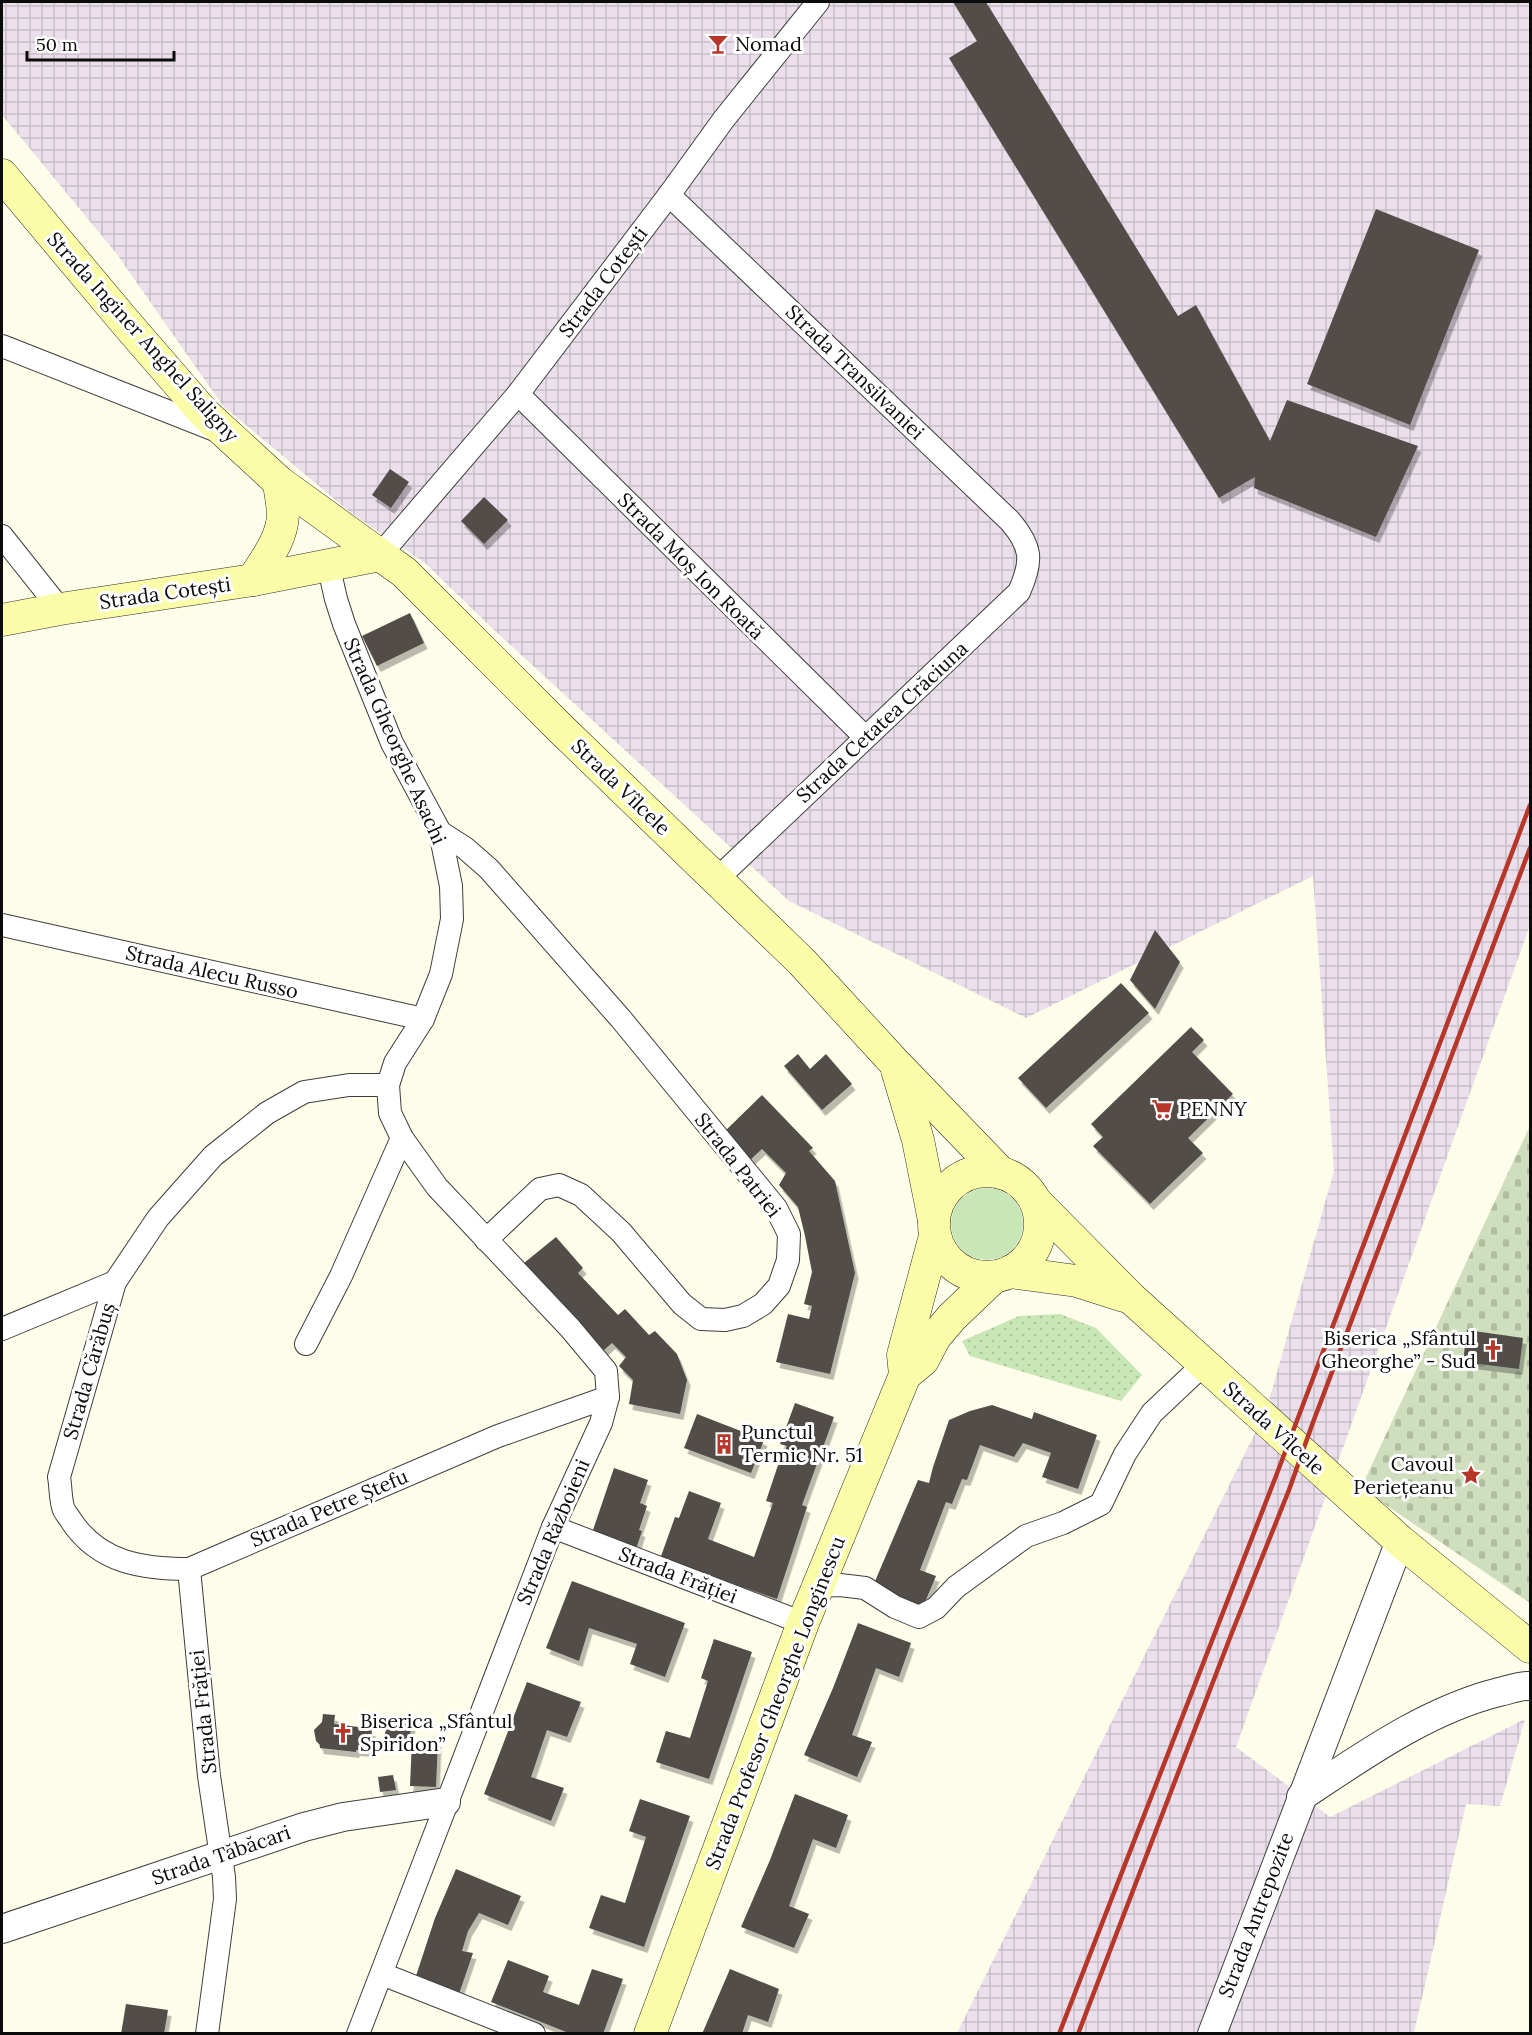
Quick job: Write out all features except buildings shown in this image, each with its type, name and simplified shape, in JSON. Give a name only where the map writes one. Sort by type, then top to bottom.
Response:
[{"type":"main road","name":"Strada Inginer Anghel Saligny","points":[[2,175],[204,413],[279,482],[381,555]]},
{"type":"main road","points":[[253,580],[272,550],[280,532],[283,514],[279,482]]},
{"type":"main road","points":[[328,564],[381,555]]},
{"type":"main road","name":"Strada Vîlcele","points":[[381,555],[404,572],[559,727],[802,962],[1001,1173]]},
{"type":"main road","name":"Strada Cotești","points":[[2,620],[253,580],[328,564]]},
{"type":"main road","name":"Strada Vîlcele","points":[[894,1062],[916,1131],[935,1228]]},
{"type":"main road","points":[[986,1171],[1001,1173],[1020,1182],[1036,1202],[1040,1218],[1039,1235],[1034,1250],[1023,1263],[1001,1275],[970,1274],[950,1263],[941,1250],[935,1228],[938,1205],[945,1191],[970,1174],[986,1171]]},
{"type":"main road","name":"Strada Vîlcele","points":[[1036,1202],[1131,1298],[1400,1541],[1530,1647]]},
{"type":"main road","name":"Strada Profesor Gheorghe Longinescu","points":[[650,2034],[803,1623],[905,1375],[903,1355],[935,1228]]},
{"type":"main road","name":"Strada Vîlcele","points":[[1001,1275],[1077,1281],[1131,1298]]},
{"type":"main road","name":"Strada Profesor Gheorghe Longinescu","points":[[905,1375],[923,1360],[935,1337],[952,1317],[1001,1275]]},
{"type":"street","name":"Strada Cotești","points":[[381,555],[518,394],[724,119],[818,2]]},
{"type":"street","name":"Strada Transilvaniei","points":[[669,195],[1010,521],[1024,538],[1029,556]]},
{"type":"street","points":[[2,346],[225,433]]},
{"type":"street","name":"Strada Moș Ion Roată","points":[[518,394],[865,738]]},
{"type":"street","points":[[2,536],[60,609]]},
{"type":"street","name":"Strada Cetatea Crăciuna","points":[[717,879],[1019,592],[1028,572],[1029,556]]},
{"type":"street","name":"Strada Gheorghe Asachi","points":[[328,564],[344,624],[392,743],[440,832],[451,886],[452,919],[441,974],[423,1019],[395,1063],[387,1085]]},
{"type":"street","name":"Strada Patriei","points":[[440,832],[465,848],[489,869],[613,1010],[776,1208],[789,1234],[788,1260],[779,1286],[763,1304],[743,1316],[725,1320],[701,1320],[682,1304],[621,1232],[581,1195],[559,1185],[540,1189],[486,1240]]},
{"type":"street","name":"Strada Alecu Russo","points":[[2,925],[423,1019]]},
{"type":"street","points":[[115,1282],[158,1218],[213,1156],[267,1113],[304,1092],[349,1085],[387,1085]]},
{"type":"street","name":"Strada Războieni","points":[[358,2034],[552,1527],[601,1423],[608,1397],[606,1371],[570,1328],[437,1187],[402,1138],[390,1113],[387,1085]]},
{"type":"street","points":[[306,1344],[341,1276],[402,1138]]},
{"type":"street","name":"Strada Cărăbuș","points":[[2,1329],[115,1282]]},
{"type":"street","name":"Strada Cărăbuș","points":[[64,1509],[59,1477],[115,1282]]},
{"type":"street","points":[[819,1586],[840,1585],[865,1588],[895,1607],[919,1617],[936,1608],[956,1587],[1026,1536],[1063,1523],[1101,1504],[1125,1454],[1152,1413],[1204,1364]]},
{"type":"street","name":"Strada Petre Ștefu","points":[[64,1509],[82,1536],[105,1553],[136,1565],[164,1569],[189,1569],[498,1436],[608,1397]]},
{"type":"street","name":"Strada Frăției","points":[[552,1527],[803,1623]]},
{"type":"street","name":"Strada Antrepozite","points":[[1212,2034],[1400,1541]]},
{"type":"street","name":"Strada Frăției","points":[[189,1569],[209,1776],[224,1877],[225,1899],[207,2034]]},
{"type":"street","points":[[1301,1797],[1354,1762],[1424,1721],[1472,1699],[1530,1686]]},
{"type":"street","name":"Strada Tăbăcari","points":[[2,1929],[304,1827],[344,1817],[447,1802]]},
{"type":"street","points":[[382,1974],[534,2034]]},
{"type":"shaded area","points":[[2,2],[1530,2],[1530,925],[1236,1747],[1330,1817],[1525,1719],[1500,1806],[1466,1804],[1414,2033],[957,2033],[1266,1411],[1334,1171],[1313,876],[1026,1018],[789,901],[492,628],[425,563],[350,512],[223,406],[116,253],[2,115]]},
{"type":"green space","points":[[1530,1126],[1530,1603],[1361,1488]]},
{"type":"green space","points":[[987,1188],[1007,1194],[1017,1204],[1023,1224],[1017,1244],[1007,1254],[987,1260],[967,1254],[957,1244],[951,1224],[957,1204],[967,1194]]},
{"type":"green space","points":[[1060,1314],[1096,1328],[1142,1375],[1121,1401],[970,1356],[962,1341],[1019,1316]]},
{"type":"railway","points":[[1059,2034],[1276,1476],[1530,805]]},
{"type":"railway","points":[[1078,2034],[1289,1490],[1530,848]]},
{"type":"place","name":"Nomad","points":[[718,44]]},
{"type":"place","name":"PENNY","points":[[1162,1109]]},
{"type":"place","name":"Biserica „Sfântul Gheorghe” - Sud","points":[[1493,1350]]},
{"type":"place","name":"Punctul Termic Nr. 51","points":[[724,1444]]},
{"type":"place","name":"Cavoul Periețeanu","points":[[1471,1475]]},
{"type":"place","name":"Biserica „Sfântul Spiridon”","points":[[343,1733]]}]
